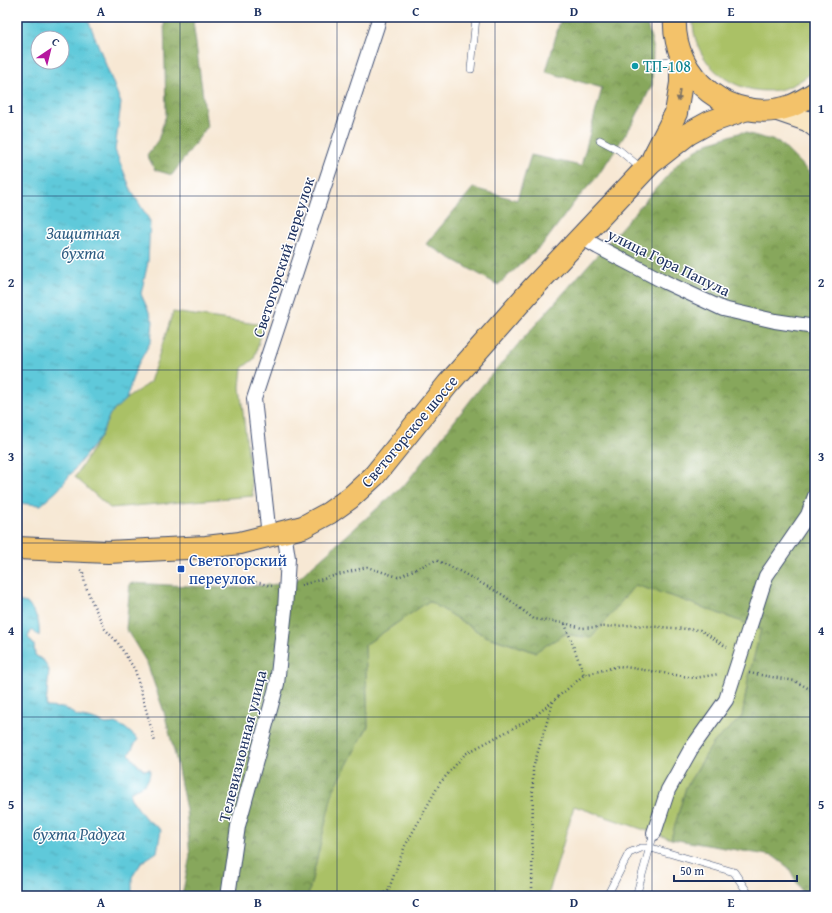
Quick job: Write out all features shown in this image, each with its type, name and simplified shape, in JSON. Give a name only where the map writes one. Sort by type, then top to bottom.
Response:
[{"type":"main road","points":[[675,17],[676,40],[681,57],[688,70],[708,91],[733,105],[747,109],[775,110],[805,100],[815,93]]},
{"type":"main road","name":"Светогорское шоссе","points":[[647,166],[676,114],[681,83],[681,57]]},
{"type":"main road","name":"Светогорское шоссе","points":[[17,548],[108,552],[226,545],[240,543],[303,527],[329,513],[350,498],[374,476],[453,378],[533,288],[647,166],[688,134],[710,122],[747,109]]},
{"type":"main road","points":[[775,110],[807,121],[815,127]]},
{"type":"street","name":"Светогорский переулок","points":[[277,534],[254,399],[379,17]]},
{"type":"street","name":"улица Гора Папула","points":[[581,237],[665,282],[723,309],[775,321],[815,328]]},
{"type":"street","points":[[654,833],[668,790],[691,749],[726,700],[766,576],[808,515],[815,496]]},
{"type":"street","name":"Телевизионная улица","points":[[228,896],[238,826],[277,684],[285,610],[288,558],[277,534]]},
{"type":"lane","points":[[471,69],[476,17]]},
{"type":"lane","points":[[649,65],[668,62],[681,57]]},
{"type":"lane","points":[[600,140],[647,166]]},
{"type":"lane","points":[[636,896],[651,848],[654,833]]},
{"type":"lane","points":[[607,896],[629,853],[641,848],[651,848],[734,872],[750,896]]},
{"type":"path","points":[[367,567],[398,577],[436,560],[503,595],[534,619],[564,623],[582,628],[633,625],[700,630],[741,656]]},
{"type":"path","points":[[76,566],[83,573],[85,584],[92,602],[106,629],[118,643],[135,670],[155,742]]},
{"type":"path","points":[[564,623],[584,675]]},
{"type":"path","points":[[377,896],[388,891],[405,846],[440,783],[465,754],[534,718],[584,675],[619,666],[695,678],[736,671],[795,680],[815,692]]},
{"type":"path","points":[[532,896],[533,768],[553,701]]},
{"type":"green space","points":[[164,17],[201,17],[193,21],[207,127],[172,175],[155,170],[147,155],[158,140],[166,115]]},
{"type":"green space","points":[[561,17],[645,17],[653,46],[652,85],[633,123],[597,177],[576,200],[544,243],[498,285],[426,244],[473,188],[517,200],[531,155],[581,166],[602,88],[546,72]]},
{"type":"green space","points":[[693,17],[815,17],[815,70],[798,82],[778,90],[762,91],[746,88],[731,82],[718,73],[707,62],[699,49],[694,34]]},
{"type":"green space","points":[[742,132],[779,142],[813,176],[815,182],[815,896],[804,896],[789,868],[773,856],[671,839],[686,787],[714,742],[742,717],[748,680],[761,629],[677,598],[635,585],[591,638],[565,634],[535,652],[485,636],[429,601],[365,645],[368,726],[333,791],[308,896],[182,896],[190,856],[186,810],[176,759],[164,712],[147,663],[126,629],[130,583],[227,588],[293,583],[406,483],[484,383],[682,159],[708,143]]},
{"type":"green space","points":[[173,312],[264,325],[254,359],[242,368],[240,387],[253,496],[110,508],[75,477],[100,437],[110,414],[126,399],[150,382]]},
{"type":"green space","points":[[635,585],[677,598],[761,629],[748,680],[742,717],[714,742],[686,787],[671,839],[574,806],[548,896],[308,896],[333,790],[368,726],[365,645],[429,601],[485,636],[534,652],[565,634],[591,638]]},
{"type":"water","name":"Защитная бухта","points":[[17,17],[87,17],[121,103],[115,150],[132,192],[150,221],[148,262],[141,294],[153,321],[151,341],[136,368],[126,399],[110,414],[100,437],[58,490],[41,505],[17,503]]},
{"type":"water","name":"бухта Радуга","points":[[17,601],[27,603],[38,622],[39,636],[32,630],[28,637],[34,645],[35,655],[44,661],[49,670],[46,707],[65,708],[77,716],[106,724],[116,723],[125,728],[138,739],[129,754],[144,770],[150,769],[150,774],[145,784],[131,791],[130,797],[145,818],[161,830],[157,852],[142,862],[132,877],[132,891],[138,896],[17,896]]},
{"type":"place","name":"ТП-108","points":[[635,66]]},
{"type":"place","name":"Светогорский переулок","points":[[181,569]]}]
